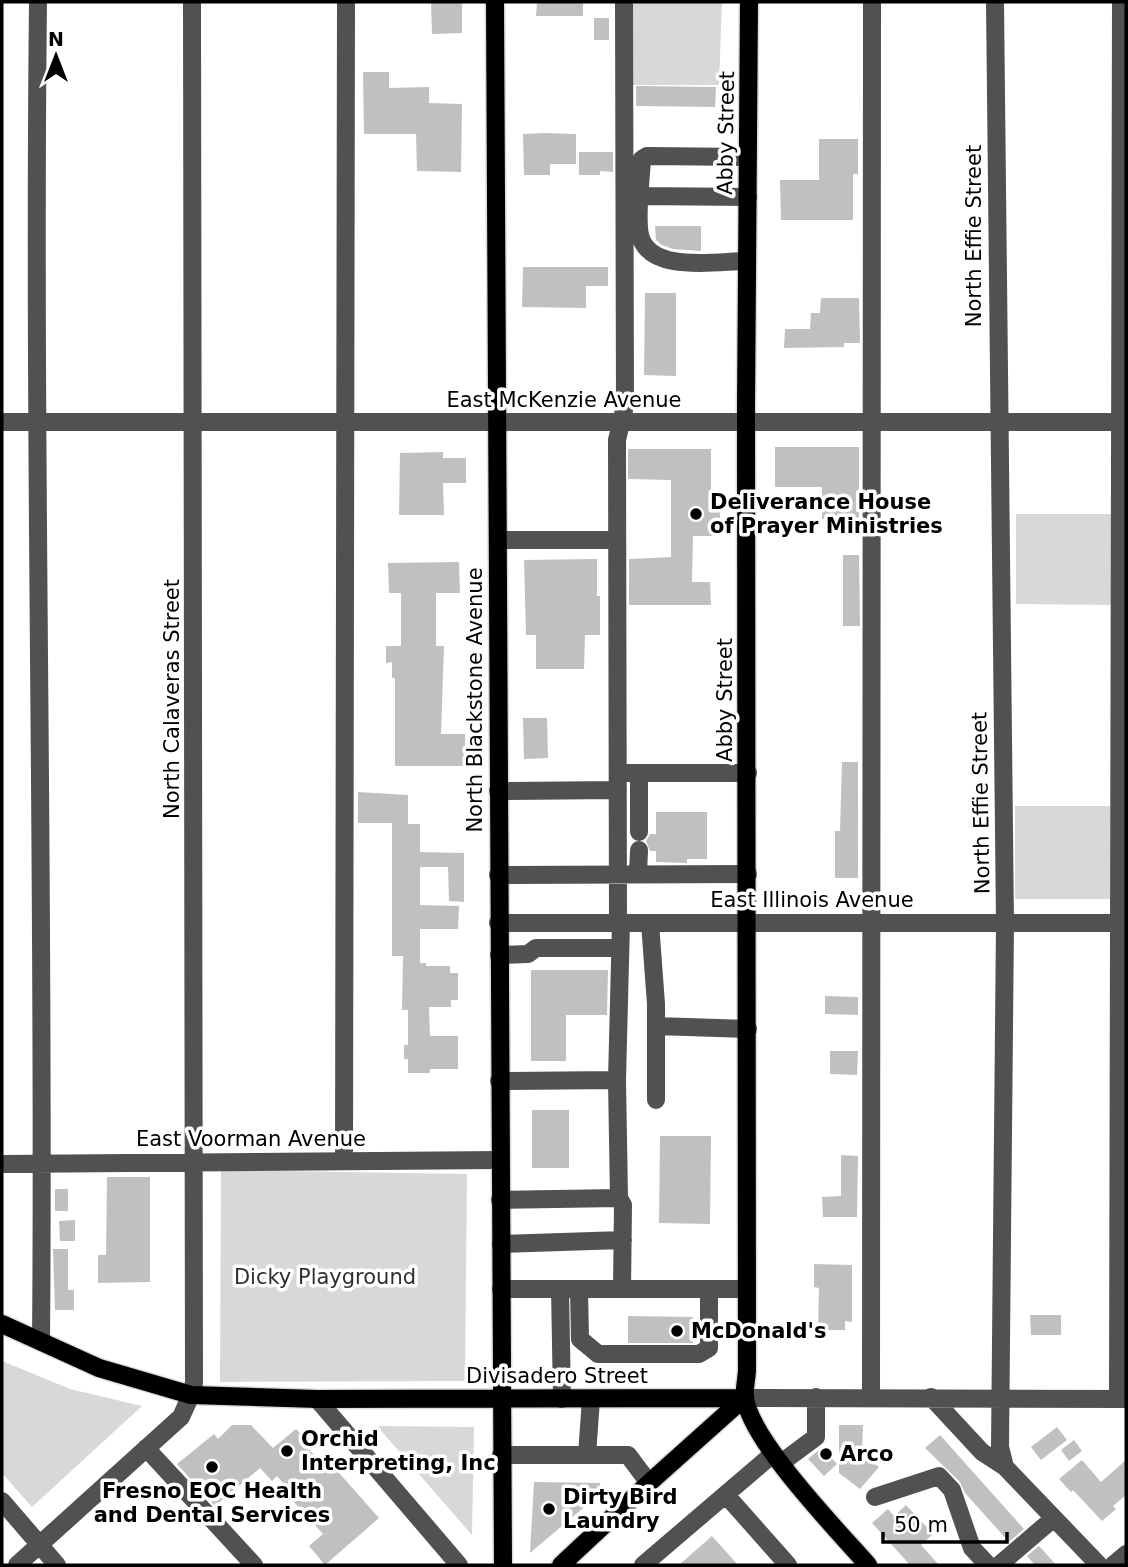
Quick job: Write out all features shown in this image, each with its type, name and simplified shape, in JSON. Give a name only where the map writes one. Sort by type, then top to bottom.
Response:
[{"type":"main road","name":"North Blackstone Avenue","points":[[495,2],[500,1399],[503,1565]]},
{"type":"main road","name":"Abby Street","points":[[744,1398],[747,1369],[749,2]]},
{"type":"main road","name":"Divisadero Street","points":[[2,1324],[99,1368],[191,1395],[317,1399],[744,1398]]},
{"type":"main road","points":[[569,1563],[649,1483],[744,1398],[756,1425],[777,1458],[868,1565]]},
{"type":"street","points":[[38,2],[36,261],[39,421],[41,1340]]},
{"type":"street","name":"North Calaveras Street","points":[[191,1395],[194,1370],[195,1163],[192,2]]},
{"type":"street","points":[[344,1161],[346,2]]},
{"type":"street","points":[[622,1289],[623,1205],[619,1198],[617,1080],[619,948],[622,942],[618,874],[617,440],[625,406],[624,2]]},
{"type":"street","points":[[871,1397],[872,2]]},
{"type":"street","name":"North Effie Street","points":[[995,2],[1005,923],[1000,1447],[1005,1467]]},
{"type":"street","points":[[1121,2],[1122,1399]]},
{"type":"street","points":[[747,261],[665,261],[652,255],[640,237],[642,159],[647,156],[748,157]]},
{"type":"street","points":[[641,196],[748,198]]},
{"type":"street","name":"East McKenzie Avenue","points":[[2,422],[1123,422]]},
{"type":"street","points":[[498,540],[617,540]]},
{"type":"street","points":[[498,791],[618,782],[639,773],[748,773]]},
{"type":"street","points":[[638,874],[639,773]]},
{"type":"street","points":[[498,875],[748,874]]},
{"type":"street","name":"East Illinois Avenue","points":[[498,923],[1123,923]]},
{"type":"street","points":[[535,923],[536,948]]},
{"type":"street","points":[[650,923],[656,1026],[656,1100]]},
{"type":"street","points":[[499,954],[528,954],[536,948],[619,948]]},
{"type":"street","points":[[656,1026],[748,1029]]},
{"type":"street","points":[[499,1081],[617,1080]]},
{"type":"street","name":"East Voorman Avenue","points":[[2,1164],[500,1160]]},
{"type":"street","points":[[500,1200],[619,1198]]},
{"type":"street","points":[[501,1244],[623,1240]]},
{"type":"street","points":[[501,1289],[747,1289]]},
{"type":"street","points":[[560,1289],[562,1399]]},
{"type":"street","points":[[579,1289],[580,1339],[598,1354],[699,1354],[709,1348],[709,1289]]},
{"type":"street","points":[[17,1565],[181,1417],[191,1395]]},
{"type":"street","points":[[643,1565],[726,1495],[777,1458],[816,1437],[816,1397]]},
{"type":"street","points":[[931,1397],[982,1452],[1005,1467],[1099,1565]]},
{"type":"street","name":"Divisadero Street","points":[[744,1398],[1122,1399]]},
{"type":"street","points":[[317,1399],[459,1565]]},
{"type":"street","points":[[587,1455],[591,1399]]},
{"type":"street","points":[[146,1448],[254,1565]]},
{"type":"street","points":[[501,1455],[628,1455],[649,1483]]},
{"type":"street","points":[[875,1497],[939,1476],[952,1490],[972,1548],[988,1565]]},
{"type":"street","points":[[726,1495],[788,1565]]},
{"type":"street","points":[[2,1501],[57,1565]]},
{"type":"street","points":[[999,1565],[1054,1518]]},
{"type":"street","points":[[1114,1565],[1126,1554]]},
{"type":"green space","points":[[630,2],[722,2],[719,85],[630,85]]},
{"type":"green space","points":[[1016,514],[1111,514],[1111,605],[1016,604]]},
{"type":"green space","points":[[1015,806],[1110,806],[1110,899],[1015,899]]},
{"type":"green space","name":"Dicky Playground","points":[[221,1170],[467,1174],[465,1381],[220,1382]]},
{"type":"green space","points":[[2,1361],[70,1389],[142,1406],[32,1507],[2,1473]]},
{"type":"green space","points":[[377,1426],[474,1427],[472,1535]]},
{"type":"building","points":[[431,2],[462,2],[462,33],[432,34]]},
{"type":"building","points":[[537,2],[583,2],[583,16],[536,16]]},
{"type":"building","points":[[594,18],[609,18],[609,40],[594,40]]},
{"type":"building","points":[[363,72],[389,72],[389,88],[429,87],[429,103],[462,104],[461,172],[417,171],[416,134],[364,134]]},
{"type":"building","points":[[636,86],[716,87],[715,107],[636,106]]},
{"type":"building","points":[[523,134],[576,134],[576,164],[550,164],[550,175],[524,175]]},
{"type":"building","points":[[819,139],[858,139],[858,174],[853,174],[853,220],[781,220],[780,180],[819,180]]},
{"type":"building","points":[[579,152],[613,152],[613,172],[600,171],[600,175],[579,175]]},
{"type":"building","points":[[655,226],[701,226],[701,251],[673,249],[662,245],[656,240]]},
{"type":"building","points":[[523,267],[608,267],[608,286],[586,286],[586,308],[522,307]]},
{"type":"building","points":[[645,293],[676,293],[676,376],[644,375]]},
{"type":"building","points":[[821,298],[859,298],[860,343],[844,343],[844,347],[784,348],[785,329],[810,329],[811,313],[820,313]]},
{"type":"building","points":[[775,447],[859,447],[859,519],[822,519],[822,487],[775,487]]},
{"type":"building","points":[[628,449],[711,449],[711,491],[720,491],[720,536],[693,536],[692,582],[710,582],[711,605],[629,605],[629,559],[671,557],[671,480],[628,479]]},
{"type":"building","points":[[443,452],[443,458],[466,458],[466,483],[443,483],[444,515],[399,515],[400,453]]},
{"type":"building","points":[[843,555],[859,555],[860,626],[843,626]]},
{"type":"building","points":[[597,559],[600,635],[585,635],[584,669],[536,669],[536,635],[526,635],[524,560]]},
{"type":"building","points":[[459,562],[460,593],[436,593],[436,646],[444,646],[441,734],[465,734],[465,766],[395,766],[395,678],[392,678],[392,662],[386,663],[386,646],[401,646],[401,593],[389,593],[388,563]]},
{"type":"building","points":[[523,718],[547,718],[548,758],[524,759]]},
{"type":"building","points":[[842,762],[858,762],[858,878],[835,878],[835,831],[840,831]]},
{"type":"building","points":[[358,792],[408,795],[408,824],[420,824],[420,852],[464,853],[464,902],[449,901],[448,867],[420,867],[420,905],[459,906],[458,929],[420,929],[420,963],[426,963],[426,966],[450,966],[450,973],[458,973],[458,1000],[451,1000],[451,1007],[429,1007],[430,1036],[458,1036],[458,1069],[430,1069],[430,1073],[408,1073],[408,1059],[404,1059],[404,1045],[408,1045],[408,1010],[402,1010],[403,956],[392,956],[392,823],[358,823]]},
{"type":"building","points":[[656,812],[707,812],[707,859],[687,859],[687,863],[656,862],[656,851],[650,851],[646,841],[650,834],[656,834]]},
{"type":"building","points":[[531,970],[608,970],[607,1015],[566,1015],[566,1061],[531,1061]]},
{"type":"building","points":[[825,996],[858,997],[858,1015],[825,1014]]},
{"type":"building","points":[[830,1051],[858,1051],[857,1075],[830,1074]]},
{"type":"building","points":[[532,1110],[569,1110],[569,1168],[532,1168]]},
{"type":"building","points":[[660,1136],[711,1136],[710,1224],[659,1223]]},
{"type":"building","points":[[841,1155],[858,1156],[857,1217],[823,1217],[822,1197],[841,1196]]},
{"type":"building","points":[[107,1177],[150,1177],[150,1282],[98,1283],[98,1255],[106,1255]]},
{"type":"building","points":[[55,1189],[68,1189],[68,1211],[55,1211]]},
{"type":"building","points":[[75,1220],[75,1241],[60,1241],[59,1221]]},
{"type":"building","points":[[53,1249],[68,1249],[68,1290],[74,1290],[74,1310],[55,1310]]},
{"type":"building","points":[[814,1264],[852,1265],[852,1322],[845,1321],[845,1330],[818,1330],[819,1288],[814,1287]]},
{"type":"building","points":[[1030,1315],[1061,1315],[1061,1335],[1031,1335]]},
{"type":"building","points":[[628,1316],[693,1317],[693,1343],[628,1343]]},
{"type":"building","points":[[232,1425],[251,1425],[273,1448],[296,1429],[312,1445],[308,1448],[327,1470],[332,1465],[379,1518],[325,1565],[309,1546],[323,1534],[292,1500],[295,1497],[277,1476],[272,1481],[260,1468],[215,1506],[177,1464],[214,1434],[218,1439]]},
{"type":"building","points":[[839,1425],[863,1425],[862,1453],[879,1467],[860,1489],[839,1473]]},
{"type":"building","points":[[1057,1427],[1067,1440],[1041,1460],[1031,1447]]},
{"type":"building","points":[[940,1435],[1024,1529],[1009,1542],[965,1493],[960,1482],[925,1448]]},
{"type":"building","points":[[1074,1440],[1082,1451],[1069,1461],[1061,1450]]},
{"type":"building","points":[[822,1447],[837,1464],[824,1476],[808,1459]]},
{"type":"building","points":[[1082,1460],[1101,1482],[1126,1460],[1126,1495],[1113,1506],[1116,1509],[1102,1521],[1059,1479]]},
{"type":"building","points":[[534,1482],[600,1483],[601,1493],[530,1553]]},
{"type":"building","points":[[906,1505],[933,1534],[921,1545],[939,1565],[910,1565],[872,1523],[888,1509],[894,1516]]},
{"type":"building","points":[[712,1536],[738,1565],[679,1565]]},
{"type":"building","points":[[1039,1546],[1056,1565],[1035,1565],[1027,1556]]},
{"type":"place","name":"Deliverance House of Prayer Ministries","points":[[696,514]]},
{"type":"place","name":"McDonald's","points":[[677,1331]]},
{"type":"place","name":"Orchid Interpreting, Inc","points":[[287,1451]]},
{"type":"place","name":"Arco","points":[[826,1454]]},
{"type":"place","name":"Fresno EOC Health and Dental Services","points":[[212,1467]]},
{"type":"place","name":"Dirty Bird Laundry","points":[[549,1509]]}]
